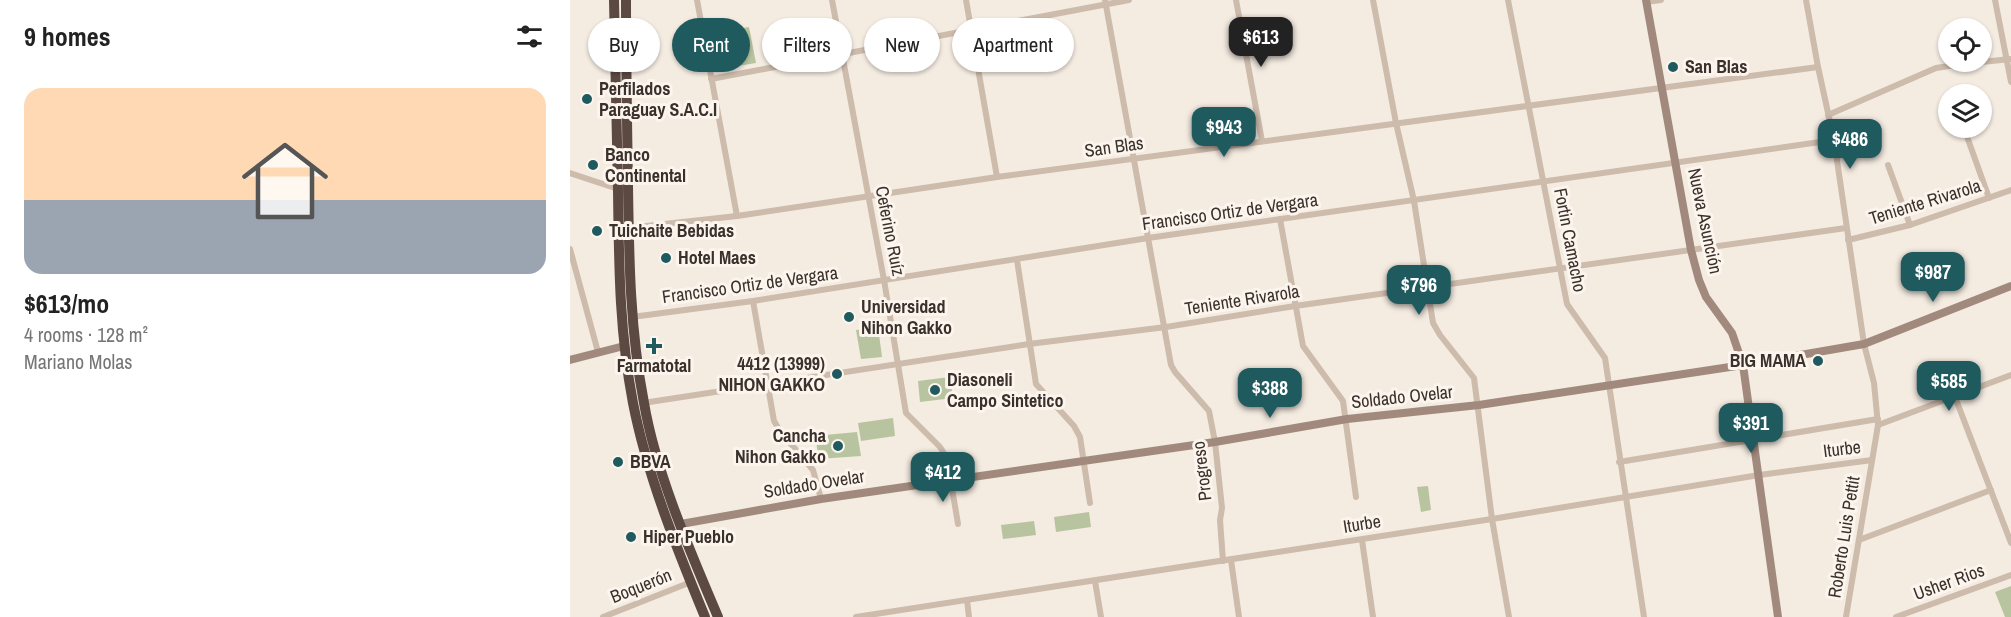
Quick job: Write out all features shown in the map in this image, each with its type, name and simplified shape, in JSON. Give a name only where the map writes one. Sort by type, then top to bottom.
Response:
[{"type":"highway","points":[[614,0],[620,284],[624,346],[639,432],[676,525],[718,617]]},
{"type":"highway","points":[[626,0],[628,228],[632,317],[644,403],[691,582],[705,617]]},
{"type":"main road","name":"Nueva Asunción","points":[[1646,1],[1691,250],[1706,297],[1732,333],[1743,365],[1778,617]]},
{"type":"main road","name":"Soldado Ovelar","points":[[676,525],[951,479],[1215,442],[1347,419],[1479,405],[1743,365],[1864,344],[2011,286]]},
{"type":"main road","points":[[570,360],[624,346]]},
{"type":"street","points":[[697,0],[737,216]]},
{"type":"street","name":"Ceferino Ruíz","points":[[832,0],[836,18]]},
{"type":"street","points":[[966,0],[970,18]]},
{"type":"street","points":[[1029,18],[1106,2],[1129,0]]},
{"type":"street","points":[[1236,0],[1262,141]]},
{"type":"street","points":[[1373,0],[1413,201],[1433,323],[1474,378],[1492,519],[1509,617]]},
{"type":"street","name":"Fortin Camacho","points":[[1508,0],[1567,304],[1605,358],[1644,617]]},
{"type":"street","points":[[1646,1],[1661,0]]},
{"type":"street","name":"Roberto Luis Pettit","points":[[1806,0],[1834,140],[1864,344],[1874,383],[1878,422],[1846,617]]},
{"type":"street","points":[[1995,0],[2011,82]]},
{"type":"street","name":"Progreso","points":[[1106,2],[1171,365],[1209,411],[1215,442],[1222,508],[1220,520],[1223,561]]},
{"type":"street","points":[[852,53],[952,34]]},
{"type":"street","points":[[1828,116],[1936,68],[2008,59]]},
{"type":"street","name":"San Blas","points":[[628,228],[737,216],[997,177],[1528,104],[1818,67]]},
{"type":"street","points":[[711,79],[762,70]]},
{"type":"street","name":"Ceferino Ruíz","points":[[847,72],[906,413],[940,447],[947,458],[958,524]]},
{"type":"street","points":[[979,72],[997,177]]},
{"type":"street","points":[[1968,138],[1989,198]]},
{"type":"street","name":"Francisco Ortiz de Vergara","points":[[632,317],[753,302],[1148,238],[1834,140]]},
{"type":"street","points":[[1888,165],[1910,225]]},
{"type":"street","points":[[570,173],[618,189]]},
{"type":"street","name":"Teniente Rivarola","points":[[1848,240],[1910,225],[2011,190]]},
{"type":"street","points":[[1280,219],[1303,346],[1343,401],[1356,497]]},
{"type":"street","name":"Teniente Rivarola","points":[[644,403],[1029,344],[1166,327],[1560,267],[1846,228]]},
{"type":"street","points":[[570,249],[598,352]]},
{"type":"street","points":[[1017,260],[1036,384],[1074,426],[1080,437],[1090,503]]},
{"type":"street","points":[[753,302],[774,421],[813,470],[821,499]]},
{"type":"street","name":"Iturbe","points":[[1619,462],[1878,422],[1955,397],[2011,375]]},
{"type":"street","points":[[1955,397],[2011,543]]},
{"type":"street","name":"Iturbe","points":[[856,617],[1362,540],[1759,475],[1872,460]]},
{"type":"street","points":[[1858,540],[1991,490]]},
{"type":"street","points":[[1362,540],[1373,617]]},
{"type":"street","points":[[1231,560],[1239,617]]},
{"type":"street","name":"Usher Rios","points":[[1896,617],[2011,574]]},
{"type":"street","points":[[1095,581],[1101,617]]},
{"type":"street","name":"Boquerón","points":[[603,617],[691,582]]},
{"type":"street","points":[[967,600],[969,617]]},
{"type":"green space","points":[[750,32],[756,63],[750,64]]},
{"type":"green space","points":[[878,327],[882,357],[861,359],[856,330]]},
{"type":"green space","name":"Diasoneli Campo Sintetico","points":[[950,377],[953,398],[920,402],[918,381]]},
{"type":"green space","points":[[893,418],[895,436],[861,441],[858,423]]},
{"type":"green space","name":"Cancha Nihon Gakko","points":[[857,432],[861,456],[819,459],[815,436]]},
{"type":"green space","points":[[1428,486],[1431,510],[1421,512],[1417,487]]},
{"type":"green space","points":[[1089,512],[1091,527],[1056,532],[1054,517]]},
{"type":"green space","points":[[1034,521],[1036,535],[1003,539],[1001,525]]},
{"type":"green space","points":[[2011,586],[2011,617],[2005,617],[1995,592]]},
{"type":"place","name":"San Blas","points":[[1673,67]]},
{"type":"place","name":"Perfilados Paraguay S.A.C.I","points":[[587,99]]},
{"type":"place","name":"Banco Continental","points":[[593,165]]},
{"type":"place","name":"Tuichaite Bebidas","points":[[597,231]]},
{"type":"place","name":"Hotel Maes","points":[[666,258]]},
{"type":"place","name":"Universidad Nihon Gakko","points":[[849,317]]},
{"type":"place","name":"Farmatotal","points":[[654,346]]},
{"type":"place","name":"BIG MAMA","points":[[1818,361]]},
{"type":"place","name":"4412 (13999) NIHON GAKKO","points":[[837,374]]},
{"type":"place","name":"Diasoneli Campo Sintetico","points":[[935,390]]},
{"type":"place","name":"Cancha Nihon Gakko","points":[[838,446]]},
{"type":"place","name":"BBVA","points":[[618,462]]},
{"type":"place","name":"Hiper Pueblo","points":[[631,537]]}]
